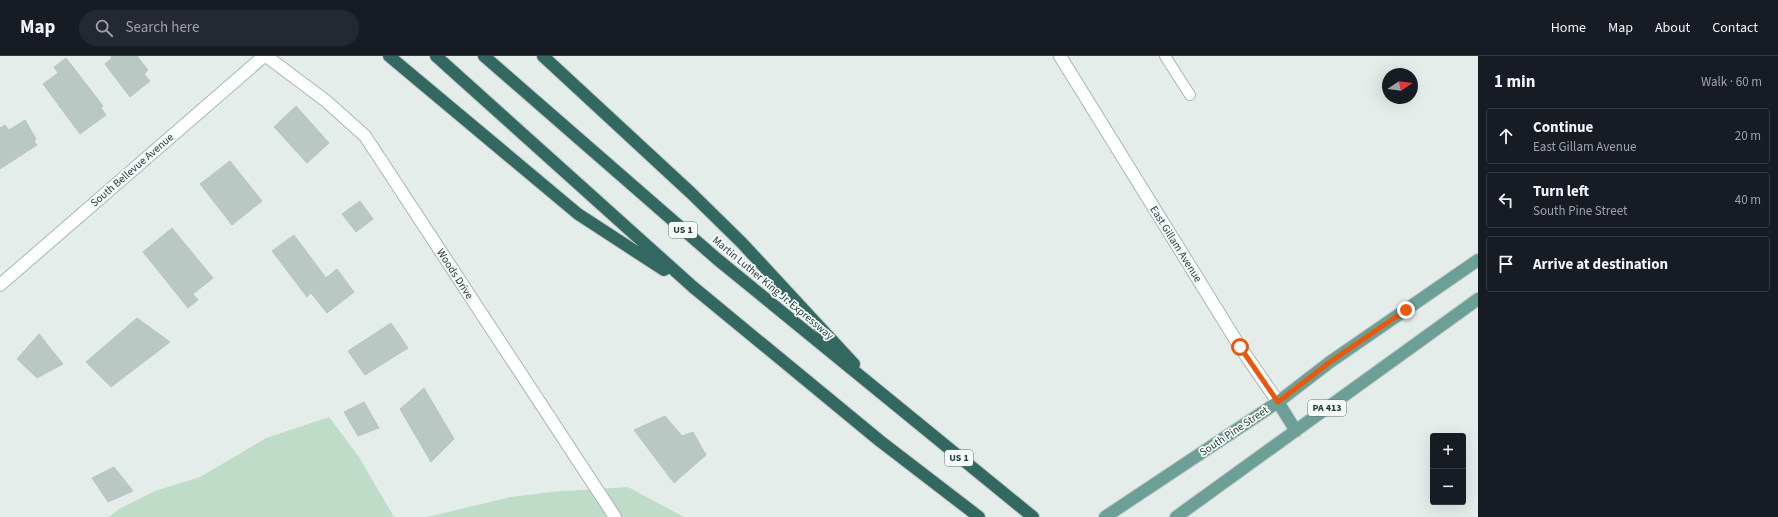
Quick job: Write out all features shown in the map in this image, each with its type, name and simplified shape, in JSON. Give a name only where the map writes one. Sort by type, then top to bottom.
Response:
[{"type":"highway","points":[[389,56],[578,214],[692,287]]},
{"type":"highway","points":[[436,56],[692,287],[880,441],[979,517]]},
{"type":"highway","name":"Martin Luther King Jr. Expressway","points":[[484,56],[711,254],[1033,517]]},
{"type":"highway","points":[[543,56],[691,193],[747,249],[886,398]]},
{"type":"main road","name":"South Pine Street","points":[[1109,514],[1278,402],[1330,362],[1478,260]]},
{"type":"main road","name":"PA 413","points":[[1176,517],[1478,299]]},
{"type":"main road","name":"East Gillam Avenue","points":[[1278,402],[1296,431]]},
{"type":"street","name":"South Bellevue Avenue","points":[[0,285],[265,56]]},
{"type":"street","name":"Woods Drive","points":[[265,56],[326,101],[364,136],[615,517]]},
{"type":"street","name":"East Gillam Avenue","points":[[1060,56],[1240,347],[1278,402]]},
{"type":"lane","points":[[1165,56],[1190,95]]},
{"type":"green space","points":[[329,417],[359,457],[394,517],[109,517],[119,509],[155,491],[200,477],[266,438]]},
{"type":"green space","points":[[628,487],[684,517],[427,517],[511,497],[550,492]]},
{"type":"building","points":[[111,56],[137,56],[148,70],[144,74],[150,81],[130,97],[105,64],[112,58]]},
{"type":"building","points":[[66,58],[103,106],[101,108],[106,115],[80,134],[43,84],[58,73],[54,67]]},
{"type":"building","points":[[296,106],[329,143],[307,163],[274,127]]},
{"type":"building","points":[[25,120],[36,139],[34,141],[37,145],[0,169],[0,128],[5,125],[9,130]]},
{"type":"building","points":[[230,161],[262,201],[232,225],[200,184]]},
{"type":"building","points":[[360,201],[373,219],[356,232],[342,214]]},
{"type":"building","points":[[172,228],[213,278],[193,294],[198,300],[188,308],[143,252]]},
{"type":"building","points":[[294,235],[326,278],[337,269],[354,292],[327,313],[311,293],[307,297],[272,251]]},
{"type":"building","points":[[137,318],[170,342],[111,387],[86,362]]},
{"type":"building","points":[[391,323],[408,348],[365,375],[348,351]]},
{"type":"building","points":[[39,334],[63,364],[37,378],[17,359]]},
{"type":"building","points":[[424,388],[454,439],[431,462],[400,409]]},
{"type":"building","points":[[364,402],[379,428],[358,436],[344,412]]},
{"type":"building","points":[[665,416],[682,436],[693,432],[706,455],[674,483],[634,430]]},
{"type":"building","points":[[114,467],[133,491],[108,502],[92,478]]},
{"type":"route","points":[[1240,347],[1278,402],[1330,362],[1406,310]]}]
